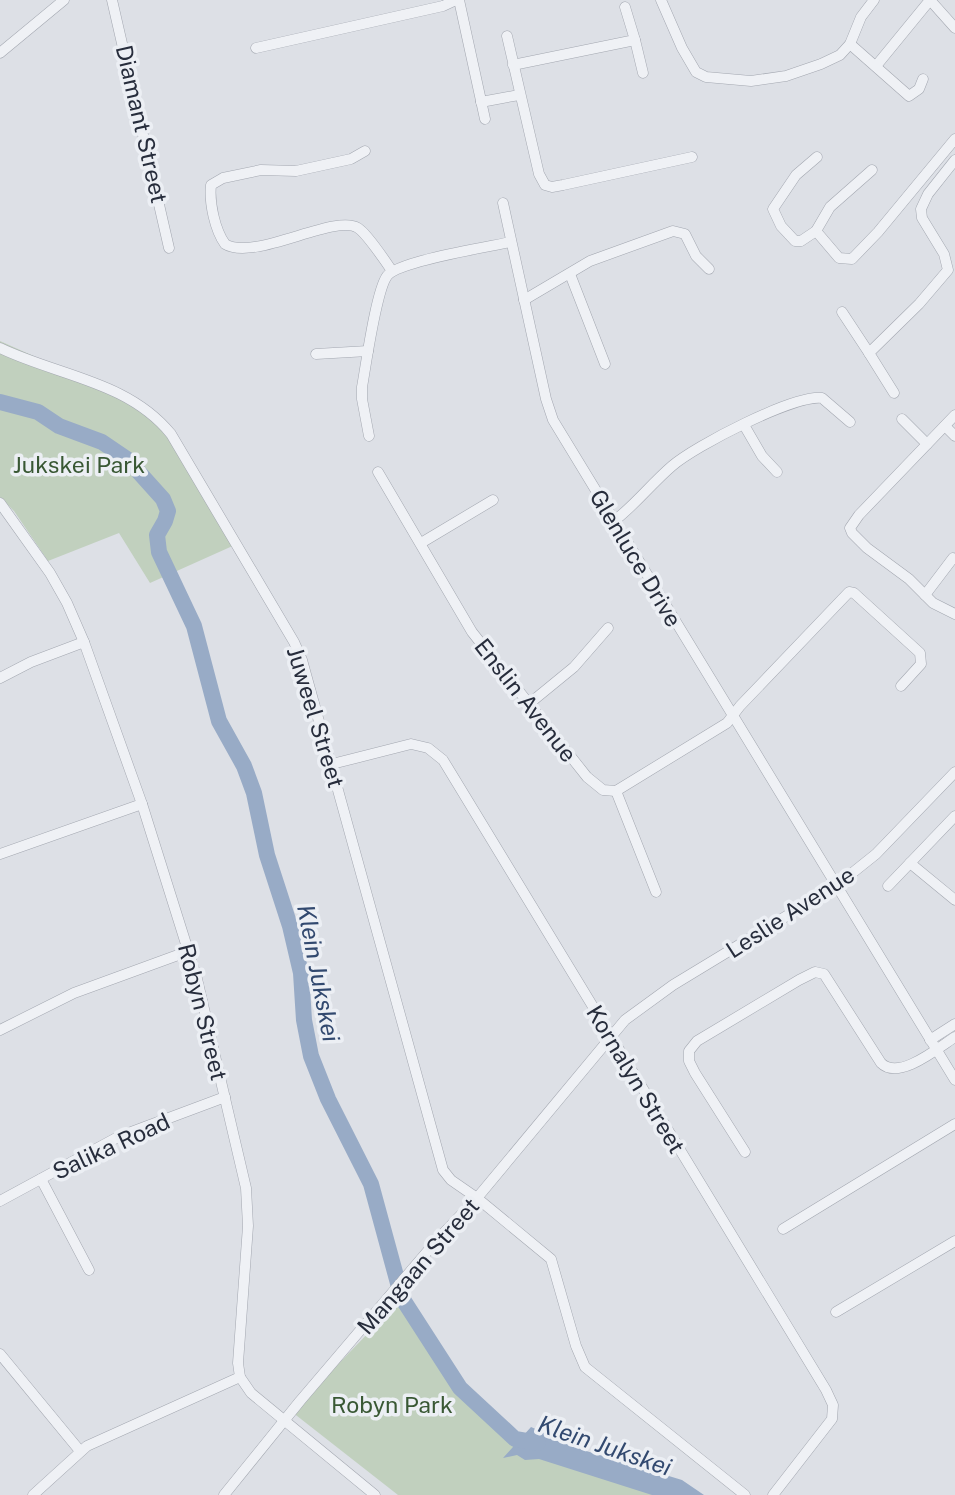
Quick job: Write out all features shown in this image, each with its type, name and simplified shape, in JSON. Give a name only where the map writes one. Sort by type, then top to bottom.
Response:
[{"type":"street","points":[[0,53],[64,0]]},
{"type":"street","name":"Diamant Street","points":[[112,0],[169,248]]},
{"type":"street","points":[[256,48],[431,9],[457,0],[485,119]]},
{"type":"street","points":[[662,0],[682,48],[696,72],[706,77],[751,81],[774,79],[832,59],[850,44],[860,17],[874,0]]},
{"type":"street","points":[[876,66],[930,0],[955,27]]},
{"type":"street","points":[[625,8],[643,73]]},
{"type":"street","points":[[507,36],[541,181],[548,187],[692,157]]},
{"type":"street","points":[[513,65],[635,40]]},
{"type":"street","points":[[850,44],[909,96],[919,89],[923,79]]},
{"type":"street","points":[[481,102],[519,95]]},
{"type":"street","points":[[816,231],[839,258],[852,258],[867,245],[955,140]]},
{"type":"street","points":[[365,151],[351,159],[296,171],[261,170],[217,179],[211,185],[210,193],[218,229],[225,244],[241,250],[335,227],[353,226],[365,235],[392,271]]},
{"type":"street","points":[[817,157],[796,175],[773,209],[781,226],[795,241],[801,241],[816,231],[830,206],[872,170]]},
{"type":"street","points":[[869,353],[919,304],[948,270],[944,254],[922,218],[921,208],[928,194],[955,160]]},
{"type":"street","name":"Glenluce Drive","points":[[503,203],[550,415],[955,1080]]},
{"type":"street","points":[[524,300],[590,261],[673,231],[687,235],[696,256],[709,269]]},
{"type":"street","points":[[369,436],[362,394],[368,351],[385,279],[392,271],[427,260],[511,242]]},
{"type":"street","points":[[570,274],[605,364]]},
{"type":"street","points":[[842,312],[894,393]]},
{"type":"street","name":"Juweel Street","points":[[0,348],[124,395],[148,411],[171,434],[299,652],[438,1156],[446,1174],[551,1259],[576,1346],[585,1367],[745,1495]]},
{"type":"street","points":[[316,354],[368,351]]},
{"type":"street","points":[[614,521],[633,506],[673,464],[789,404],[814,398],[826,400],[850,422]]},
{"type":"street","points":[[955,415],[859,515],[850,528],[867,548],[909,579],[925,596],[955,614]]},
{"type":"street","points":[[902,419],[928,444]]},
{"type":"street","points":[[744,425],[762,456],[777,472]]},
{"type":"street","points":[[945,426],[955,436]]},
{"type":"street","name":"Enslin Avenue","points":[[378,472],[472,632],[593,784],[608,792],[617,791]]},
{"type":"street","points":[[421,543],[493,499]]},
{"type":"street","name":"Robyn Street","points":[[0,503],[55,582],[84,642],[142,804],[189,951],[244,1178],[247,1206],[238,1363],[240,1377]]},
{"type":"street","points":[[925,596],[953,558]]},
{"type":"street","points":[[656,892],[617,791],[725,725],[752,692],[851,592],[920,653],[921,664],[901,686]]},
{"type":"street","points":[[530,703],[574,667],[608,628]]},
{"type":"street","points":[[0,678],[31,662],[84,642]]},
{"type":"street","name":"Kornalyn Street","points":[[332,764],[407,744],[425,747],[438,755],[461,788],[611,1035],[833,1405],[830,1422],[773,1495]]},
{"type":"street","name":"Leslie Avenue","points":[[611,1035],[632,1014],[673,985],[836,886],[876,854],[955,772]]},
{"type":"street","points":[[0,854],[142,804]]},
{"type":"street","points":[[888,886],[955,816]]},
{"type":"street","points":[[910,863],[955,900]]},
{"type":"street","points":[[0,1030],[65,997],[189,951]]},
{"type":"street","points":[[745,1152],[689,1061],[689,1051],[696,1041],[811,973],[820,972],[828,978],[886,1068],[902,1069],[955,1024]]},
{"type":"street","name":"Mangaan Street","points":[[223,1495],[438,1239],[477,1198],[611,1035]]},
{"type":"street","points":[[933,1045],[955,1037]]},
{"type":"street","name":"Salika Road","points":[[0,1201],[131,1131],[225,1097]]},
{"type":"street","points":[[783,1229],[955,1124]]},
{"type":"street","points":[[41,1179],[89,1270]]},
{"type":"street","points":[[836,1312],[955,1241]]},
{"type":"street","points":[[0,1354],[80,1451]]},
{"type":"street","points":[[33,1495],[80,1451],[121,1429],[240,1377],[251,1394],[375,1495]]},
{"type":"green space","name":"Jukskei Park","points":[[0,341],[105,388],[169,431],[237,544],[150,583],[119,533],[48,561],[14,511],[0,497]]},
{"type":"green space","name":"Robyn Park","points":[[402,1298],[460,1388],[515,1439],[546,1444],[684,1495],[398,1495],[292,1412]]},
{"type":"water","points":[[531,1427],[583,1450],[682,1480],[704,1495],[652,1495],[539,1459],[525,1460],[517,1455],[503,1458]]},
{"type":"waterway","name":"Klein Jukskei","points":[[0,402],[38,412],[59,426],[102,442],[127,459],[163,499],[168,511],[157,535],[159,552],[194,626],[219,721],[244,766],[254,793],[267,855],[290,926],[301,973],[304,1020],[311,1056],[328,1099],[371,1184],[402,1298],[460,1388],[515,1439],[538,1443]]}]
